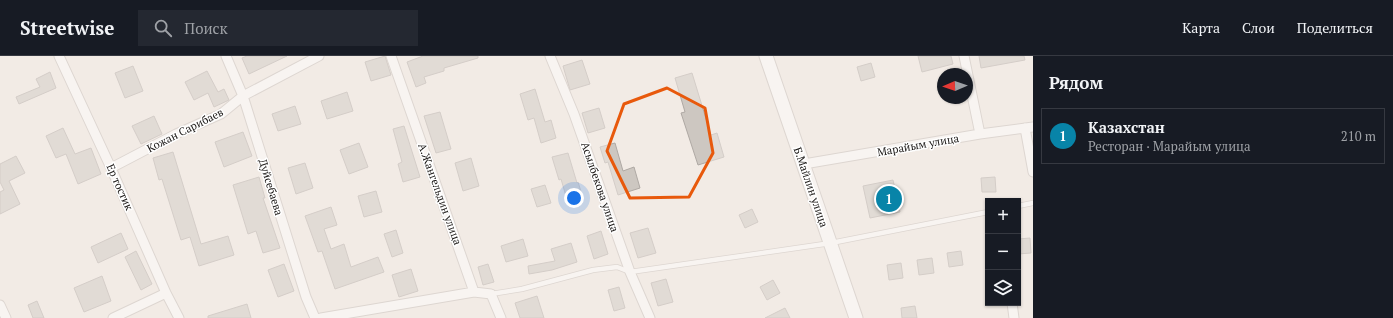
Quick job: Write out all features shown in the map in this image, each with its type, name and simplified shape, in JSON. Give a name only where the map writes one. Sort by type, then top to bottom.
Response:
[{"type":"street","name":"Ер тостик","points":[[59,56],[111,168],[166,294],[179,318]]},
{"type":"street","name":"Дуйсебаева","points":[[226,56],[242,96],[306,297],[315,318]]},
{"type":"street","name":"Кожан Сарибаев","points":[[111,168],[176,134],[221,114],[242,96],[319,56]]},
{"type":"street","name":"А.Жангельдин улица","points":[[391,56],[474,292]]},
{"type":"street","name":"Асылбекова улица","points":[[550,56],[574,114],[630,272],[650,318]]},
{"type":"street","name":"Б.Майлин улица","points":[[766,56],[856,318]]},
{"type":"street","points":[[964,56],[980,134]]},
{"type":"street","points":[[1029,127],[1033,172]]},
{"type":"street","name":"Марайым улица","points":[[804,164],[1029,127]]},
{"type":"street","points":[[322,318],[474,292],[491,294],[501,318]]},
{"type":"street","points":[[113,318],[166,294]]},
{"type":"street","points":[[0,305],[6,318]]},
{"type":"street","points":[[1012,306],[1014,318]]},
{"type":"lane","points":[[1021,205],[1033,203]]},
{"type":"lane","points":[[491,294],[522,289],[593,270],[617,267],[630,272],[831,243],[985,213]]},
{"type":"highlighted area","points":[[667,88],[705,108],[713,153],[689,197],[630,198],[607,151],[624,104]]},
{"type":"building","points":[[247,56],[287,56],[249,74],[242,58]]},
{"type":"building","points":[[385,56],[391,75],[371,81],[365,62]]},
{"type":"building","points":[[423,56],[478,56],[478,58],[444,68],[444,71],[424,77],[426,83],[416,87],[407,62]]},
{"type":"building","points":[[918,56],[951,56],[953,64],[922,72]]},
{"type":"building","points":[[979,56],[1024,56],[1025,60],[981,68]]},
{"type":"building","points":[[582,60],[590,84],[570,90],[563,66]]},
{"type":"building","points":[[871,63],[875,77],[861,81],[857,67]]},
{"type":"building","points":[[133,66],[143,91],[125,98],[115,73]]},
{"type":"building","points":[[207,71],[218,92],[224,89],[229,100],[214,107],[208,93],[194,100],[185,82]]},
{"type":"building","points":[[50,72],[56,88],[19,104],[16,97],[40,87],[36,79]]},
{"type":"building","points":[[692,73],[711,135],[717,133],[724,157],[698,165],[681,113],[685,112],[675,78]]},
{"type":"building","points":[[535,89],[545,122],[551,120],[556,138],[541,143],[534,118],[528,120],[520,94]]},
{"type":"building","points":[[347,92],[353,111],[327,119],[321,101]]},
{"type":"building","points":[[295,106],[301,124],[278,131],[272,114]]},
{"type":"building","points":[[599,108],[605,128],[588,133],[582,113]]},
{"type":"building","points":[[440,112],[451,149],[436,153],[424,116]]},
{"type":"building","points":[[154,116],[162,134],[141,144],[132,126]]},
{"type":"building","points":[[404,126],[420,177],[403,182],[398,164],[402,162],[393,129]]},
{"type":"building","points":[[63,128],[75,154],[91,148],[101,174],[78,184],[66,154],[56,158],[46,136]]},
{"type":"building","points":[[243,132],[252,156],[224,167],[215,142]]},
{"type":"building","points":[[359,143],[368,167],[349,174],[340,150]]},
{"type":"building","points":[[615,143],[623,171],[634,167],[640,188],[618,195],[608,162],[605,163],[600,147]]},
{"type":"building","points":[[173,152],[201,244],[228,236],[234,255],[199,266],[190,237],[181,240],[162,179],[159,180],[153,158]]},
{"type":"building","points":[[568,153],[583,198],[568,203],[561,179],[559,180],[552,157]]},
{"type":"building","points":[[16,156],[25,173],[9,181],[20,204],[0,214],[0,192],[4,190],[0,182],[0,164]]},
{"type":"building","points":[[471,158],[479,186],[463,191],[455,163]]},
{"type":"building","points":[[305,163],[313,188],[296,194],[288,168]]},
{"type":"building","points":[[259,177],[265,198],[263,198],[280,248],[263,253],[256,231],[248,234],[233,185]]},
{"type":"building","points":[[995,177],[996,192],[982,192],[981,178]]},
{"type":"building","points":[[893,180],[900,212],[870,218],[863,186]]},
{"type":"building","points":[[545,185],[551,203],[537,207],[531,189]]},
{"type":"building","points":[[376,191],[382,212],[364,217],[358,196]]},
{"type":"building","points":[[331,207],[337,225],[324,229],[331,249],[344,244],[351,267],[378,257],[384,272],[335,289],[322,251],[318,252],[305,216]]},
{"type":"building","points":[[752,209],[758,222],[745,228],[739,215]]},
{"type":"building","points":[[648,228],[656,253],[638,258],[630,233]]},
{"type":"building","points":[[396,230],[403,253],[392,257],[384,234]]},
{"type":"building","points":[[601,231],[608,254],[594,259],[587,236]]},
{"type":"building","points":[[121,233],[128,249],[98,263],[91,247]]},
{"type":"building","points":[[1030,238],[1031,253],[1021,254],[1021,239]]},
{"type":"building","points":[[523,239],[528,256],[506,262],[501,246]]},
{"type":"building","points":[[571,243],[577,262],[552,270],[529,274],[528,266],[555,261],[551,249]]},
{"type":"building","points":[[136,251],[152,284],[141,290],[125,257]]},
{"type":"building","points":[[961,251],[963,265],[949,267],[947,253]]},
{"type":"building","points":[[932,258],[934,273],[919,275],[917,260]]},
{"type":"building","points":[[901,263],[903,278],[889,280],[887,265]]},
{"type":"building","points":[[284,264],[294,291],[278,297],[268,270]]},
{"type":"building","points":[[488,264],[494,282],[483,285],[478,267]]},
{"type":"building","points":[[411,269],[418,291],[399,297],[392,275]]},
{"type":"building","points":[[102,276],[111,301],[84,312],[74,288]]},
{"type":"building","points":[[666,279],[673,302],[658,306],[651,283]]},
{"type":"building","points":[[773,280],[780,293],[767,300],[760,287]]},
{"type":"building","points":[[619,287],[625,308],[614,311],[608,290]]},
{"type":"building","points":[[537,296],[544,318],[520,318],[515,303]]},
{"type":"building","points":[[37,301],[44,318],[33,318],[28,305]]},
{"type":"building","points":[[247,304],[251,318],[208,318],[208,316]]},
{"type":"building","points":[[915,306],[917,318],[902,318],[901,308]]},
{"type":"building","points":[[785,308],[790,318],[765,318]]},
{"type":"place","name":"Казахстан","points":[[889,199]]}]
